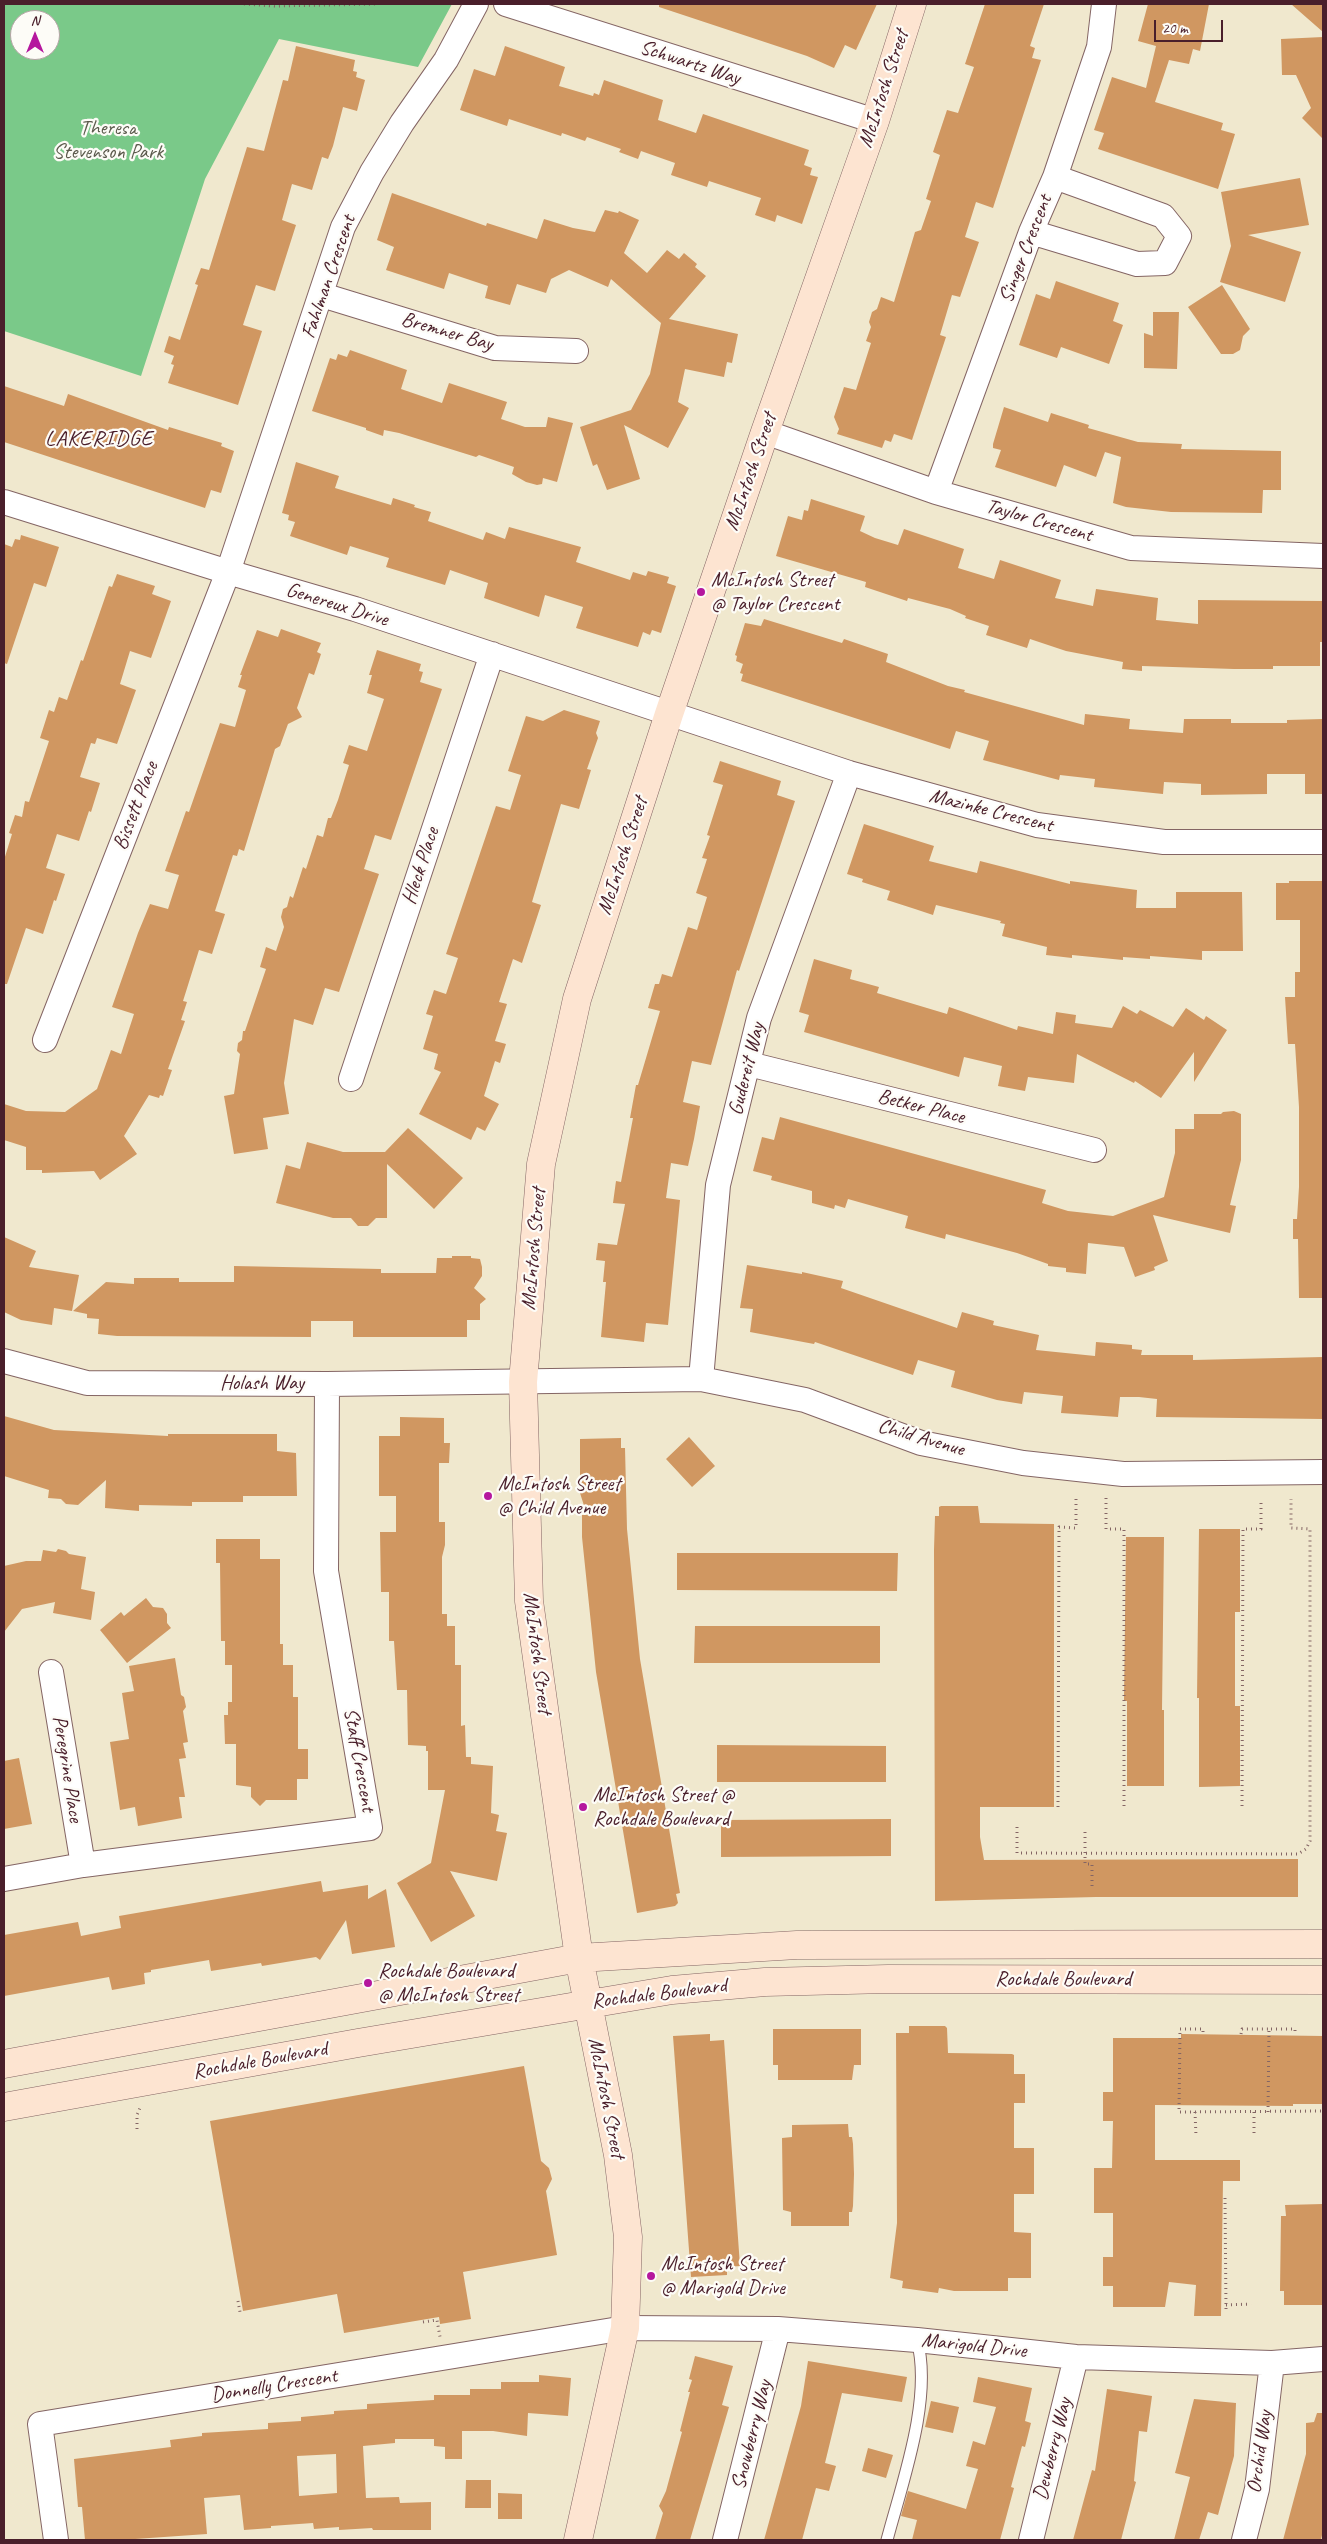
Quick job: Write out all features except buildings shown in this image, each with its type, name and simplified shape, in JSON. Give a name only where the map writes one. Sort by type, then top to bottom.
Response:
[{"type":"main road","name":"McIntosh Street","points":[[578,2540],[625,2328],[628,2264],[626,2219],[618,2155],[579,1958],[529,1601],[523,1382],[541,1164],[577,999],[669,714],[765,432],[875,121],[912,4]]},
{"type":"main road","name":"Rochdale Boulevard","points":[[4,2064],[579,1958],[797,1945],[1323,1944]]},
{"type":"main road","name":"Rochdale Boulevard","points":[[4,2107],[587,2003],[672,1990],[774,1982],[888,1979],[1323,1980]]},
{"type":"street","name":"Fahlman Crescent","points":[[228,572],[322,295],[343,227],[402,123],[446,60],[476,4]]},
{"type":"street","name":"Schwartz Way","points":[[506,4],[875,121]]},
{"type":"street","name":"Singer Crescent","points":[[936,492],[1031,232],[1055,177],[1099,47],[1104,4]]},
{"type":"street","points":[[1031,232],[1137,264],[1165,262],[1179,236],[1163,216],[1055,177]]},
{"type":"street","name":"Bremner Bay","points":[[322,295],[495,348],[576,351]]},
{"type":"street","name":"Taylor Crescent","points":[[765,432],[936,492],[1131,548],[1323,556]]},
{"type":"street","name":"Genereux Drive","points":[[4,502],[228,572],[355,608],[669,714]]},
{"type":"street","name":"Bissett Place","points":[[44,1040],[228,572]]},
{"type":"street","name":"Hleck Place","points":[[351,1078],[492,654]]},
{"type":"street","name":"Mazinke Crescent","points":[[669,714],[849,773],[1037,825],[1164,842],[1323,842]]},
{"type":"street","name":"Gudereit Way","points":[[701,1379],[718,1185],[759,1018],[849,773]]},
{"type":"street","name":"Betker Place","points":[[749,1064],[1094,1150]]},
{"type":"street","name":"Holash Way","points":[[4,1361],[87,1383],[327,1384],[523,1382]]},
{"type":"street","name":"Child Avenue","points":[[523,1382],[701,1379],[805,1400],[921,1442],[1022,1463],[1123,1474],[1323,1472]]},
{"type":"street","name":"Staff Crescent","points":[[4,1879],[83,1866],[370,1828],[326,1571],[327,1384]]},
{"type":"street","name":"Peregrine Place","points":[[51,1672],[83,1866]]},
{"type":"street","name":"Marigold Drive","points":[[625,2328],[778,2329],[917,2340],[1076,2357],[1272,2363],[1323,2358]]},
{"type":"street","name":"Donnelly Crescent","points":[[56,2540],[40,2424],[625,2328]]},
{"type":"street","name":"Snowberry Way","points":[[725,2540],[778,2329]]},
{"type":"street","name":"Dewberry Way","points":[[1030,2540],[1076,2357]]},
{"type":"street","name":"Orchid Way","points":[[1244,2540],[1257,2489],[1272,2363]]},
{"type":"lane","points":[[887,2540],[907,2464],[921,2398],[921,2356],[917,2340]]},
{"type":"lane","points":[[569,2540],[578,2540]]},
{"type":"path","points":[[244,4],[274,6],[378,4]]},
{"type":"path","points":[[1058,1806],[1059,1527],[1076,1528],[1076,1495]]},
{"type":"path","points":[[1106,1498],[1106,1528],[1124,1528],[1124,1806]]},
{"type":"path","points":[[1242,1806],[1243,1529],[1261,1529],[1261,1499]]},
{"type":"path","points":[[1017,1827],[1017,1853],[1298,1854],[1306,1849],[1310,1841],[1310,1529],[1291,1528],[1291,1499]]},
{"type":"path","points":[[1085,1832],[1085,1864],[1092,1864],[1092,1886]]},
{"type":"path","points":[[1203,2032],[1203,2029],[1180,2029],[1179,2112],[1323,2111]]},
{"type":"path","points":[[1268,2112],[1269,2029]]},
{"type":"path","points":[[1241,2034],[1242,2030],[1295,2029],[1295,2031]]},
{"type":"path","points":[[137,2129],[137,2115],[142,2105]]},
{"type":"path","points":[[1195,2112],[1196,2136]]},
{"type":"path","points":[[1254,2112],[1254,2135]]},
{"type":"path","points":[[1226,2198],[1226,2307],[1251,2304]]},
{"type":"path","points":[[238,2301],[240,2312]]},
{"type":"path","points":[[423,2322],[437,2320],[440,2340]]},
{"type":"green space","name":"Theresa Stevenson Park","points":[[4,4],[452,4],[418,67],[279,39],[205,179],[141,376],[4,331]]},
{"type":"place","name":"McIntosh Street @ Taylor Crescent","points":[[701,592]]},
{"type":"place","name":"McIntosh Street @ Child Avenue","points":[[488,1496]]},
{"type":"place","name":"McIntosh Street @ Rochdale Boulevard","points":[[583,1807]]},
{"type":"place","name":"Rochdale Boulevard @ McIntosh Street","points":[[368,1983]]},
{"type":"place","name":"McIntosh Street @ Marigold Drive","points":[[651,2276]]},
{"type":"district","name":"LAKERIDGE","points":[[99,439]]}]
